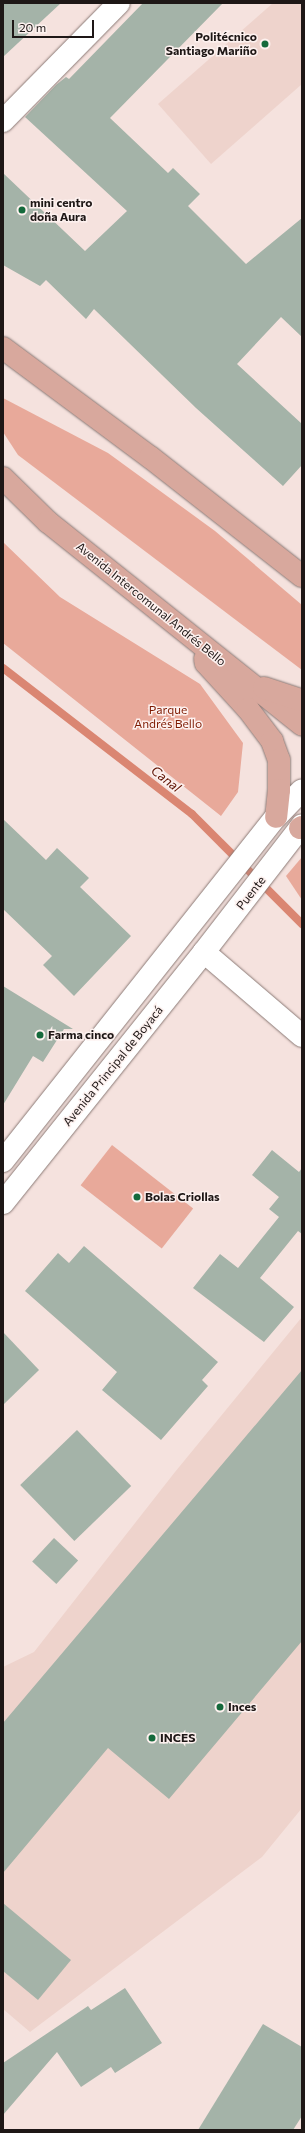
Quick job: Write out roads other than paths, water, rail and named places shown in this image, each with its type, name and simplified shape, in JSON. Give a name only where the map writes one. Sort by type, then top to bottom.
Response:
[{"type":"main road","points":[[3,348],[150,457],[302,576]]},
{"type":"main road","name":"Avenida Intercomunal Andrés Bello","points":[[3,478],[48,522],[302,725]]},
{"type":"main road","points":[[202,644],[206,663],[248,709],[272,741],[279,760],[279,790],[276,817]]},
{"type":"main road","points":[[250,683],[302,700]]},
{"type":"street","points":[[3,121],[119,3]]},
{"type":"street","points":[[3,1161],[276,817],[302,790]]},
{"type":"street","name":"Puente","points":[[223,928],[301,827]]},
{"type":"street","name":"Avenida Principal de Boyacá","points":[[3,1203],[223,928]]},
{"type":"street","points":[[204,952],[302,1036]]},
{"type":"waterway","name":"Canal","points":[[3,668],[192,814],[302,924]]},
{"type":"place","name":"Politécnico Santiago Mariño","points":[[265,44]]},
{"type":"place","name":"mini centro doña Aura","points":[[22,210]]},
{"type":"place","name":"Farma cinco","points":[[40,1035]]},
{"type":"place","name":"Bolas Criollas","points":[[137,1197]]},
{"type":"place","name":"Inces","points":[[220,1707]]},
{"type":"place","name":"INCES","points":[[152,1738]]},
{"type":"park label","name":"Parque Andrés Bello","points":[[168,717]]}]
